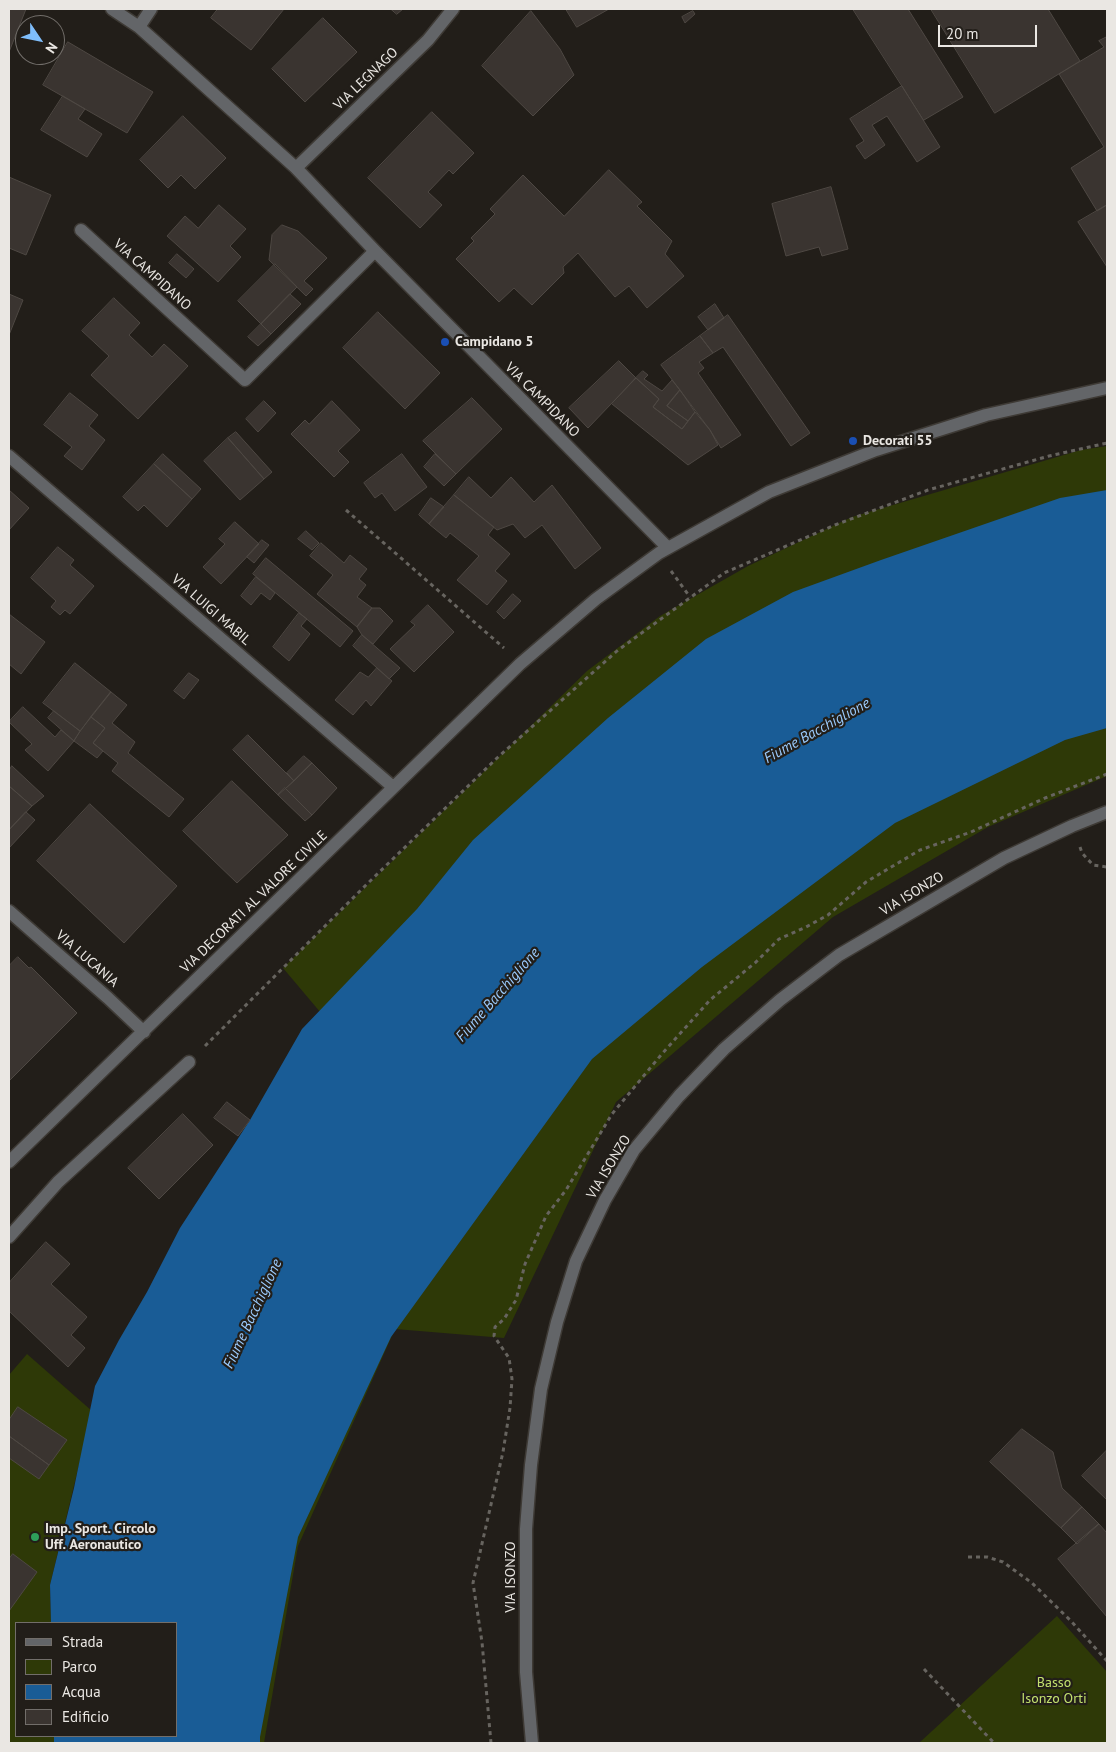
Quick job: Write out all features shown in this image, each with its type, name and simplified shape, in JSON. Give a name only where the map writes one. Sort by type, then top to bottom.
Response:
[{"type":"street","name":"VIA CAMPIDANO","points":[[112,9],[139,27],[296,168],[663,550]]},
{"type":"street","points":[[139,27],[151,9]]},
{"type":"street","name":"VIA LEGNAGO","points":[[296,168],[428,40],[453,9]]},
{"type":"street","name":"VIA CAMPIDANO","points":[[81,230],[245,380],[375,251]]},
{"type":"street","name":"VIA DECORATI AL VALORE CIVILE","points":[[9,1162],[520,664],[596,600],[663,550],[769,492],[876,450],[986,415],[1107,388]]},
{"type":"street","name":"VIA LUIGI MABIL","points":[[9,456],[393,787]]},
{"type":"street","name":"VIA ISONZO","points":[[532,1743],[526,1672],[526,1529],[531,1465],[541,1389],[557,1322],[576,1261],[605,1200],[634,1150],[679,1096],[724,1049],[780,1000],[839,955],[1004,858],[1107,812]]},
{"type":"street","name":"VIA LUCANIA","points":[[9,910],[144,1032]]},
{"type":"street","points":[[9,1237],[58,1182],[188,1062]]},
{"type":"path","points":[[188,1062],[497,758],[617,651],[724,573],[835,525],[928,490],[1049,456],[1107,443]]},
{"type":"path","points":[[346,510],[520,664]]},
{"type":"path","points":[[663,550],[690,597]]},
{"type":"path","points":[[491,1743],[482,1642],[473,1583],[492,1505],[510,1408],[512,1380],[509,1358],[494,1336],[495,1327],[504,1319],[516,1300],[525,1264],[546,1216],[566,1190],[612,1114],[661,1055],[710,1000],[756,962],[779,939],[828,915],[866,882],[920,850],[971,832],[1045,798],[1107,774]]},
{"type":"path","points":[[1072,826],[1082,853],[1093,865],[1107,868]]},
{"type":"path","points":[[968,1557],[987,1557],[1003,1562],[1032,1583],[1071,1621],[1107,1661]]},
{"type":"path","points":[[924,1669],[994,1743]]},
{"type":"green space","points":[[1107,446],[1107,776],[988,827],[833,917],[616,1102],[504,1338],[395,1329],[298,1546],[264,1743],[78,1743],[178,1737],[178,1622],[71,1622],[326,1019],[283,968],[587,671],[660,616],[748,566],[852,517],[1081,450]]},
{"type":"green space","name":"Imp. Sport. Circolo Uff. Aeronautico","points":[[27,1354],[92,1411],[50,1585],[51,1622],[15,1622],[15,1737],[54,1737],[54,1743],[9,1743],[9,1375]]},
{"type":"green space","name":"Basso Isonzo Orti","points":[[1057,1616],[1107,1672],[1107,1743],[919,1743]]},
{"type":"water","name":"Fiume Bacchiglione","points":[[1107,490],[1107,728],[1065,740],[895,823],[702,967],[592,1059],[391,1337],[298,1537],[260,1743],[54,1743],[54,1737],[178,1737],[178,1622],[51,1622],[50,1585],[74,1488],[95,1386],[180,1228],[250,1120],[302,1029],[417,909],[473,840],[608,718],[706,639],[793,592],[1060,498]]},
{"type":"building","points":[[9,9],[26,9],[24,15],[15,15],[15,37],[9,52]]},
{"type":"building","points":[[218,9],[284,9],[251,50],[211,18]]},
{"type":"building","points":[[391,9],[403,9],[397,14]]},
{"type":"building","points":[[566,9],[609,9],[577,27]]},
{"type":"building","points":[[853,9],[908,9],[963,97],[924,120]]},
{"type":"building","points":[[931,9],[1048,9],[1080,61],[995,113]]},
{"type":"building","points":[[531,11],[560,49],[574,75],[533,116],[482,66]]},
{"type":"building","points":[[693,11],[695,14],[685,23],[682,17]]},
{"type":"building","points":[[323,18],[357,52],[305,102],[272,69]]},
{"type":"building","points":[[1107,37],[1107,205],[1097,211],[1071,168],[1104,147],[1059,74],[1104,47],[1099,41]]},
{"type":"building","points":[[68,42],[153,92],[127,133],[43,85],[55,65],[65,65],[65,47]]},
{"type":"building","points":[[902,86],[940,147],[917,162],[887,116],[872,125],[885,145],[865,159],[856,146],[864,141],[850,119]]},
{"type":"building","points":[[63,96],[85,109],[78,119],[102,134],[87,157],[41,130]]},
{"type":"building","points":[[432,112],[474,153],[453,174],[449,170],[428,192],[442,205],[420,228],[368,178]]},
{"type":"building","points":[[183,116],[226,158],[195,189],[181,175],[168,188],[140,160]]},
{"type":"building","points":[[609,170],[642,202],[637,206],[672,241],[665,254],[684,276],[647,308],[629,286],[615,297],[578,253],[563,267],[564,273],[532,305],[514,288],[499,302],[456,259],[474,241],[471,238],[495,214],[490,209],[523,175],[564,216]]},
{"type":"building","points":[[9,177],[51,195],[26,255],[9,248]]},
{"type":"building","points":[[831,187],[848,249],[822,256],[819,247],[786,256],[772,204]]},
{"type":"building","points":[[219,205],[246,229],[230,246],[241,257],[218,282],[167,236],[185,216],[198,228]]},
{"type":"building","points":[[1107,205],[1107,267],[1078,222]]},
{"type":"building","points":[[282,225],[298,231],[327,258],[304,281],[313,289],[306,296],[269,260],[272,235]]},
{"type":"building","points":[[177,254],[194,269],[186,278],[169,263]]},
{"type":"building","points":[[275,264],[297,287],[261,324],[238,301]]},
{"type":"building","points":[[9,294],[23,300],[9,335]]},
{"type":"building","points":[[290,294],[301,304],[271,334],[261,324]]},
{"type":"building","points":[[114,298],[140,323],[129,335],[152,357],[164,344],[188,366],[138,419],[91,375],[109,356],[82,331]]},
{"type":"building","points":[[715,304],[724,318],[708,330],[698,317]]},
{"type":"building","points":[[378,312],[440,373],[405,409],[343,348]]},
{"type":"building","points":[[728,315],[810,433],[791,446],[723,347],[713,353],[700,336]]},
{"type":"building","points":[[261,324],[271,334],[258,346],[248,337]]},
{"type":"building","points":[[700,336],[713,353],[699,362],[704,368],[698,373],[741,435],[721,448],[710,430],[661,365]]},
{"type":"building","points":[[619,361],[636,378],[588,428],[569,408]]},
{"type":"building","points":[[643,371],[648,375],[644,379],[662,391],[672,380],[680,390],[667,406],[688,421],[682,429],[653,407],[659,399],[636,378]]},
{"type":"building","points":[[636,378],[659,399],[653,407],[682,429],[695,412],[710,430],[718,445],[688,465],[612,404]]},
{"type":"building","points":[[680,390],[695,412],[688,421],[667,406]]},
{"type":"building","points":[[70,393],[98,415],[89,426],[105,440],[82,470],[64,456],[72,447],[44,425]]},
{"type":"building","points":[[472,398],[502,429],[456,474],[423,441]]},
{"type":"building","points":[[264,401],[276,413],[258,432],[246,419]]},
{"type":"building","points":[[332,401],[360,430],[338,451],[349,462],[334,477],[291,434],[305,420],[309,424]]},
{"type":"building","points":[[236,432],[272,472],[264,479],[228,438]]},
{"type":"building","points":[[228,438],[264,479],[240,500],[204,461]]},
{"type":"building","points":[[163,454],[201,489],[192,499],[154,464]]},
{"type":"building","points":[[402,454],[427,487],[395,511],[382,493],[375,498],[364,483]]},
{"type":"building","points":[[435,454],[456,474],[444,486],[424,467]]},
{"type":"building","points":[[154,464],[192,499],[167,527],[144,505],[138,511],[123,497]]},
{"type":"building","points":[[469,477],[491,498],[511,477],[534,502],[552,485],[601,548],[575,569],[542,525],[525,538],[513,524],[497,530],[454,495]]},
{"type":"building","points":[[9,490],[29,508],[9,530]]},
{"type":"building","points":[[454,495],[494,527],[488,535],[510,554],[495,571],[507,581],[487,605],[457,580],[479,556],[450,533],[446,538],[429,524]]},
{"type":"building","points":[[431,498],[444,507],[429,524],[419,515]]},
{"type":"building","points":[[235,522],[259,544],[221,584],[203,567],[225,544],[219,539]]},
{"type":"building","points":[[306,531],[319,543],[312,550],[298,539]]},
{"type":"building","points":[[262,540],[269,545],[254,563],[247,557]]},
{"type":"building","points":[[321,543],[344,563],[350,555],[367,569],[359,579],[366,585],[357,597],[372,608],[357,627],[317,594],[333,575],[310,556]]},
{"type":"building","points":[[58,547],[74,560],[70,565],[94,586],[70,614],[65,610],[60,615],[51,607],[56,601],[31,578]]},
{"type":"building","points":[[266,558],[353,631],[340,647],[253,574]]},
{"type":"building","points":[[256,577],[275,593],[270,600],[261,593],[251,605],[241,596]]},
{"type":"building","points":[[513,594],[521,601],[504,619],[497,612]]},
{"type":"building","points":[[428,605],[454,632],[414,672],[390,649],[415,625],[411,622]]},
{"type":"building","points":[[372,608],[380,608],[393,621],[373,644],[362,635],[357,627]]},
{"type":"building","points":[[299,613],[307,619],[301,626],[310,634],[289,661],[273,647]]},
{"type":"building","points":[[9,614],[45,642],[21,674],[9,664]]},
{"type":"building","points":[[362,635],[400,668],[389,679],[353,646]]},
{"type":"building","points":[[75,663],[111,692],[80,731],[43,703]]},
{"type":"building","points":[[377,668],[392,681],[371,706],[366,700],[353,715],[335,700],[360,672],[368,677]]},
{"type":"building","points":[[189,673],[199,680],[184,699],[174,691]]},
{"type":"building","points":[[111,692],[127,705],[112,723],[135,742],[128,753],[184,799],[169,817],[112,771],[118,763],[93,743],[105,728],[91,717]]},
{"type":"building","points":[[23,707],[55,737],[61,730],[74,741],[48,771],[25,750],[32,744],[9,722]]},
{"type":"building","points":[[54,711],[80,731],[74,741],[48,718]]},
{"type":"building","points":[[91,717],[105,728],[93,743],[103,751],[97,758],[74,741]]},
{"type":"building","points":[[248,735],[294,781],[278,795],[233,750]]},
{"type":"building","points":[[304,756],[312,763],[294,781],[287,773]]},
{"type":"building","points":[[312,763],[337,788],[312,815],[286,789]]},
{"type":"building","points":[[12,766],[44,796],[32,806],[9,786],[9,771]]},
{"type":"building","points":[[232,781],[288,835],[237,883],[183,831]]},
{"type":"building","points":[[9,786],[32,806],[9,830]]},
{"type":"building","points":[[285,788],[312,815],[305,821],[278,795]]},
{"type":"building","points":[[90,804],[177,886],[124,943],[37,861]]},
{"type":"building","points":[[26,812],[35,820],[9,848],[9,830]]},
{"type":"building","points":[[18,957],[29,968],[31,967],[77,1013],[9,1081],[9,966]]},
{"type":"building","points":[[227,1102],[250,1120],[238,1136],[214,1118]]},
{"type":"building","points":[[183,1114],[213,1145],[159,1199],[128,1168]]},
{"type":"building","points":[[46,1242],[70,1264],[51,1284],[87,1317],[71,1335],[85,1348],[68,1367],[9,1311],[9,1283]]},
{"type":"building","points":[[18,1407],[67,1440],[49,1465],[9,1436],[9,1420]]},
{"type":"building","points":[[1022,1429],[1053,1452],[1062,1488],[1082,1507],[1061,1528],[990,1462]]},
{"type":"building","points":[[9,1436],[49,1465],[39,1479],[9,1458]]},
{"type":"building","points":[[1107,1450],[1107,1500],[1082,1476]]},
{"type":"building","points":[[1082,1507],[1099,1524],[1077,1544],[1061,1528]]},
{"type":"building","points":[[1099,1524],[1107,1533],[1107,1617],[1058,1559]]},
{"type":"building","points":[[13,1554],[37,1572],[9,1611],[9,1559]]},
{"type":"place","name":"Campidano 5","points":[[445,342]]},
{"type":"place","name":"Decorati 55","points":[[853,441]]},
{"type":"place","name":"Imp. Sport. Circolo Uff. Aeronautico","points":[[35,1537]]}]
